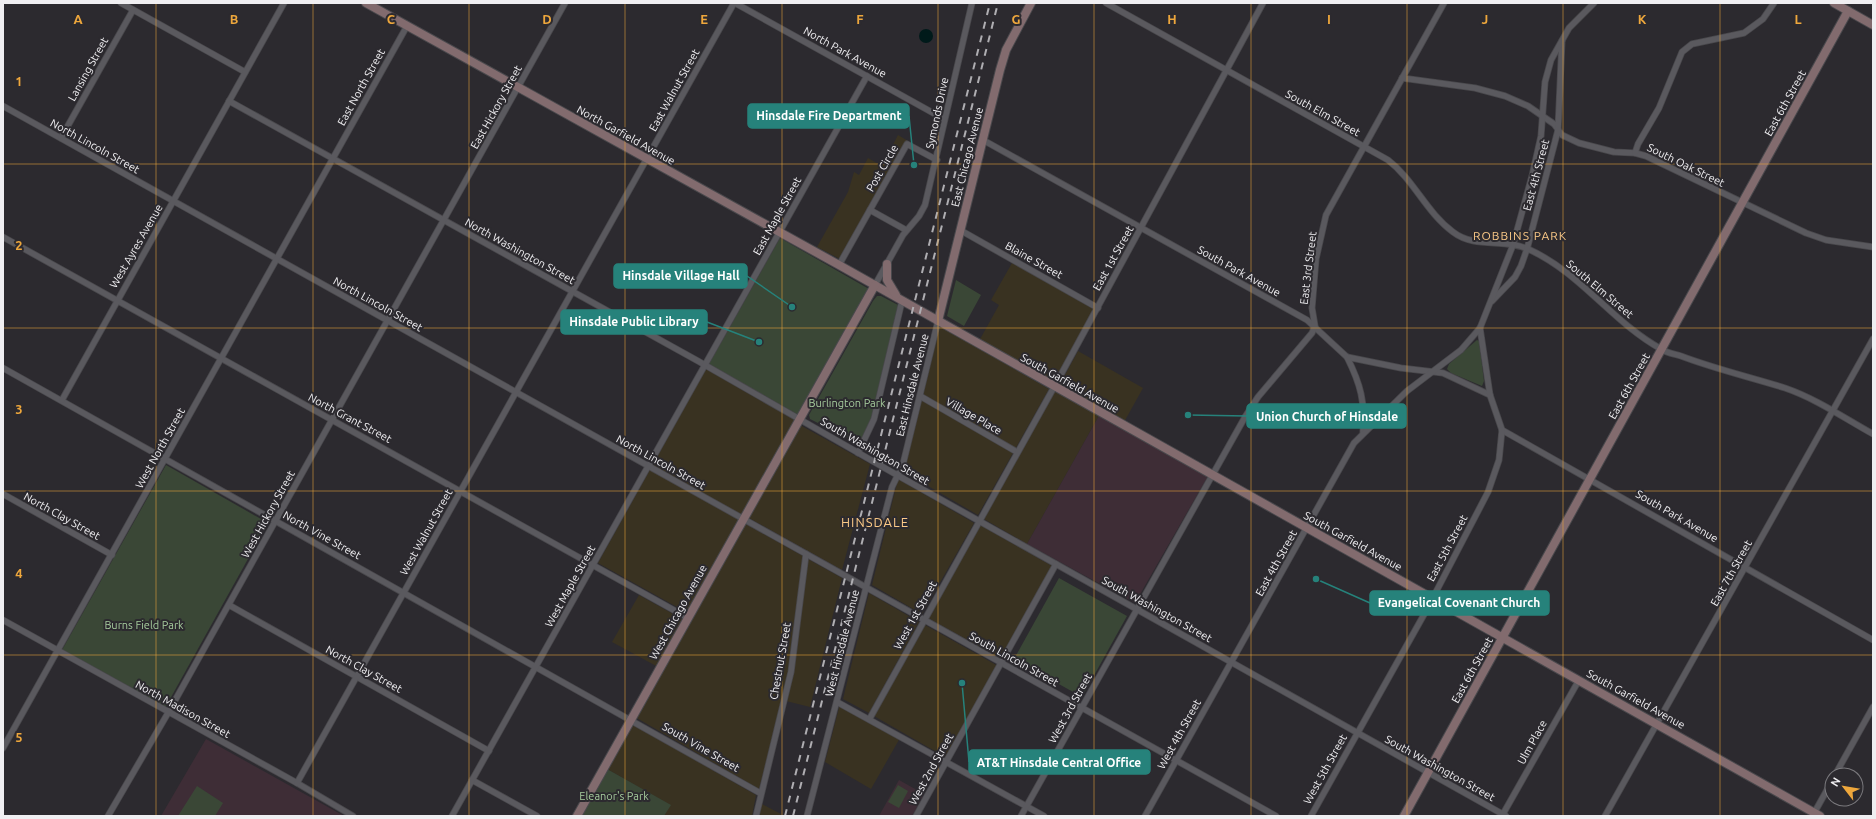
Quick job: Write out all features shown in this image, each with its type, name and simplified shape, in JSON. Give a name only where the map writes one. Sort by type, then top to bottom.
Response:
[{"type":"street","points":[[121,3],[245,72]]},
{"type":"street","name":"West Ayres Avenue","points":[[62,400],[284,3]]},
{"type":"street","name":"East Hickory Street","points":[[444,220],[565,3]]},
{"type":"street","name":"North Park Avenue","points":[[735,3],[944,119]]},
{"type":"street","name":"East Walnut Street","points":[[572,291],[735,3]]},
{"type":"street","name":"Symonds Drive","points":[[875,285],[906,230],[919,216],[925,205],[944,130],[944,119],[971,16],[972,3]]},
{"type":"street","name":"East Chicago Avenue","points":[[938,321],[1006,50],[1032,3]]},
{"type":"street","name":"South Elm Street","points":[[1106,3],[1394,165],[1403,174],[1429,209],[1454,233],[1471,241],[1513,245],[1527,249],[1558,267],[1580,282],[1628,325],[1661,350],[1716,369],[1786,389],[1821,403],[1873,434]]},
{"type":"street","name":"East 1st Street","points":[[979,521],[1055,387],[1263,3]]},
{"type":"street","name":"East 3rd Street","points":[[1315,326],[1312,308],[1313,294],[1316,259],[1324,220],[1444,3]]},
{"type":"street","name":"East 4th Street","points":[[1231,662],[1354,443],[1363,432],[1407,391],[1460,350],[1480,328],[1513,245],[1532,176],[1541,136],[1547,71],[1562,39],[1576,20],[1594,3]]},
{"type":"street","points":[[1636,153],[1638,144],[1659,108],[1682,52],[1692,44],[1744,33],[1763,20],[1774,3]]},
{"type":"street","points":[[1834,3],[1873,25]]},
{"type":"street","name":"North Garfield Avenue","points":[[372,4],[407,26],[875,285]]},
{"type":"street","name":"Lansing Street","points":[[62,138],[133,10]]},
{"type":"street","name":"East 6th Street","points":[[1404,816],[1848,11]]},
{"type":"street","name":"East North Street","points":[[333,158],[407,26]]},
{"type":"street","name":"East 4th Street","points":[[1490,302],[1515,276],[1527,249],[1558,130],[1562,39]]},
{"type":"street","name":"East Maple Street","points":[[705,365],[867,76]]},
{"type":"street","name":"South Oak Street","points":[[1402,78],[1491,92],[1528,106],[1554,124],[1558,130],[1568,138],[1597,149],[1614,152],[1636,153],[1646,156],[1742,204],[1806,233],[1826,240],[1873,247]]},
{"type":"street","name":"North Washington Street","points":[[229,101],[705,365],[799,420]]},
{"type":"street","name":"North Lincoln Street","points":[[3,106],[743,519]]},
{"type":"street","name":"South Park Avenue","points":[[983,140],[1140,229],[1298,314],[1315,326],[1347,357]]},
{"type":"street","name":"Post Circle","points":[[839,265],[907,144],[937,160]]},
{"type":"street","name":"West North Street","points":[[3,748],[333,158]]},
{"type":"street","name":"Post Circle","points":[[870,210],[906,230]]},
{"type":"street","name":"West Hickory Street","points":[[108,816],[229,605],[444,220]]},
{"type":"street","name":"Blaine Street","points":[[960,230],[1098,308]]},
{"type":"street","name":"North Grant Street","points":[[3,237],[688,618]]},
{"type":"street","points":[[858,453],[874,419],[902,301],[888,284],[886,264]]},
{"type":"street","points":[[799,420],[875,285]]},
{"type":"street","name":"South Garfield Avenue","points":[[875,285],[1212,476],[1503,637],[1816,815]]},
{"type":"street","name":"West Walnut Street","points":[[297,783],[572,291]]},
{"type":"street","name":"East Hinsdale Avenue","points":[[897,475],[903,464],[938,321]]},
{"type":"street","points":[[1137,609],[1252,407],[1306,342],[1315,326]]},
{"type":"street","name":"East 4th Street","points":[[1480,328],[1490,395]]},
{"type":"street","name":"East 7th Street","points":[[1606,816],[1873,339]]},
{"type":"street","points":[[1347,357],[1401,368],[1442,373],[1490,395],[1502,430]]},
{"type":"street","points":[[1347,357],[1356,375],[1362,394],[1364,406],[1363,432]]},
{"type":"street","name":"West Maple Street","points":[[452,816],[705,365]]},
{"type":"street","name":"North Vine Street","points":[[3,368],[631,720]]},
{"type":"street","name":"Village Place","points":[[920,396],[1017,452]]},
{"type":"street","name":"South Washington Street","points":[[799,420],[1505,815]]},
{"type":"street","name":"West Chicago Avenue","points":[[578,816],[799,420]]},
{"type":"street","name":"South Park Avenue","points":[[1502,430],[1873,640]]},
{"type":"street","name":"East 5th Street","points":[[1357,733],[1433,598],[1492,484],[1499,460],[1502,430]]},
{"type":"street","name":"West Hinsdale Avenue","points":[[807,816],[892,487],[897,475]]},
{"type":"street","name":"North Clay Street","points":[[3,494],[112,555]]},
{"type":"street","name":"South Lincoln Street","points":[[743,519],[1276,816]]},
{"type":"street","name":"West 1st Street","points":[[870,718],[979,521]]},
{"type":"street","name":"Chestnut Street","points":[[756,816],[760,793],[791,672],[806,554]]},
{"type":"street","name":"West 2nd Street","points":[[916,816],[1056,564]]},
{"type":"street","name":"North Clay Street","points":[[229,605],[489,751]]},
{"type":"street","name":"West 3rd Street","points":[[1021,816],[1137,609]]},
{"type":"street","name":"North Madison Street","points":[[3,620],[168,713],[297,783],[353,816]]},
{"type":"street","name":"West 4th Street","points":[[1145,816],[1231,662]]},
{"type":"street","name":"Ulm Place","points":[[1505,815],[1579,680]]},
{"type":"street","points":[[837,702],[870,718],[1044,816]]},
{"type":"street","points":[[1840,767],[1873,708]]},
{"type":"street","name":"South Vine Street","points":[[631,720],[760,793]]},
{"type":"street","name":"West 5th Street","points":[[1310,816],[1357,733]]},
{"type":"street","points":[[472,780],[537,816]]},
{"type":"street","points":[[1816,815],[1824,798]]},
{"type":"shaded area","points":[[926,29],[931,31],[933,36],[931,41],[926,43],[921,41],[919,36],[921,31]]},
{"type":"shaded area","points":[[898,135],[908,141],[840,259],[817,247],[848,192],[854,172],[859,175],[868,158],[882,166]]},
{"type":"shaded area","points":[[1012,263],[1094,309],[1054,383],[979,341],[999,305],[991,300]]},
{"type":"shaded area","points":[[940,326],[1049,389],[978,515],[904,472]]},
{"type":"shaded area","points":[[1078,351],[1143,388],[1123,424],[1059,386]]},
{"type":"shaded area","points":[[706,369],[796,421],[686,612],[598,563]]},
{"type":"shaded area","points":[[1055,389],[1100,414],[1027,544],[984,519]]},
{"type":"shaded area","points":[[1100,414],[1208,476],[1135,603],[1027,544]]},
{"type":"shaded area","points":[[800,425],[870,464],[842,570],[747,517]]},
{"type":"shaded area","points":[[898,479],[974,523],[922,614],[872,585]]},
{"type":"shaded area","points":[[744,523],[803,556],[788,678],[759,789],[635,717]]},
{"type":"shaded area","points":[[980,525],[1054,567],[1002,659],[928,618]]},
{"type":"shaded area","points":[[808,559],[842,578],[810,707],[786,701],[793,672]]},
{"type":"shaded area","points":[[869,593],[919,622],[869,713],[843,699]]},
{"type":"shaded area","points":[[639,595],[684,620],[658,667],[612,642]]},
{"type":"shaded area","points":[[925,625],[998,666],[947,758],[874,716]]},
{"type":"shaded area","points":[[840,704],[900,738],[871,789],[825,762]]},
{"type":"shaded area","points":[[632,724],[756,795],[752,816],[664,816],[670,805],[607,769]]},
{"type":"shaded area","points":[[206,739],[344,816],[161,816]]},
{"type":"shaded area","points":[[899,780],[924,794],[912,816],[879,816]]},
{"type":"shaded area","points":[[760,803],[781,814],[780,816],[757,816]]},
{"type":"green space","points":[[780,238],[869,289],[798,415],[709,364]]},
{"type":"green space","points":[[956,280],[981,295],[964,326],[947,316]]},
{"type":"green space","name":"Burlington Park","points":[[877,296],[881,296],[898,305],[873,413],[861,443],[857,445],[853,443],[852,440],[810,419],[809,415]]},
{"type":"green space","points":[[1477,340],[1479,341],[1484,381],[1482,386],[1451,373],[1447,369],[1449,364]]},
{"type":"green space","name":"Burns Field Park","points":[[166,465],[268,523],[165,708],[62,650]]},
{"type":"green space","points":[[1059,578],[1127,616],[1082,697],[1014,659]]},
{"type":"green space","name":"Eleanor's Park","points":[[607,769],[671,805],[664,816],[585,816],[582,814]]},
{"type":"green space","points":[[898,785],[908,791],[899,808],[888,802]]},
{"type":"green space","points":[[197,786],[223,803],[215,816],[178,816]]},
{"type":"railway","points":[[785,816],[990,3]]},
{"type":"railway","points":[[793,816],[998,3]]},
{"type":"place","name":"Hinsdale Fire Department","points":[[914,165]]},
{"type":"place","name":"Hinsdale Village Hall","points":[[792,307]]},
{"type":"place","name":"Hinsdale Public Library","points":[[759,342]]},
{"type":"place","name":"Union Church of Hinsdale","points":[[1188,415]]},
{"type":"place","name":"Evangelical Covenant Church","points":[[1316,579]]},
{"type":"place","name":"AT&T Hinsdale Central Office","points":[[962,683]]},
{"type":"district","name":"ROBBINS PARK","points":[[1520,235]]},
{"type":"district","name":"HINSDALE","points":[[875,522]]}]
